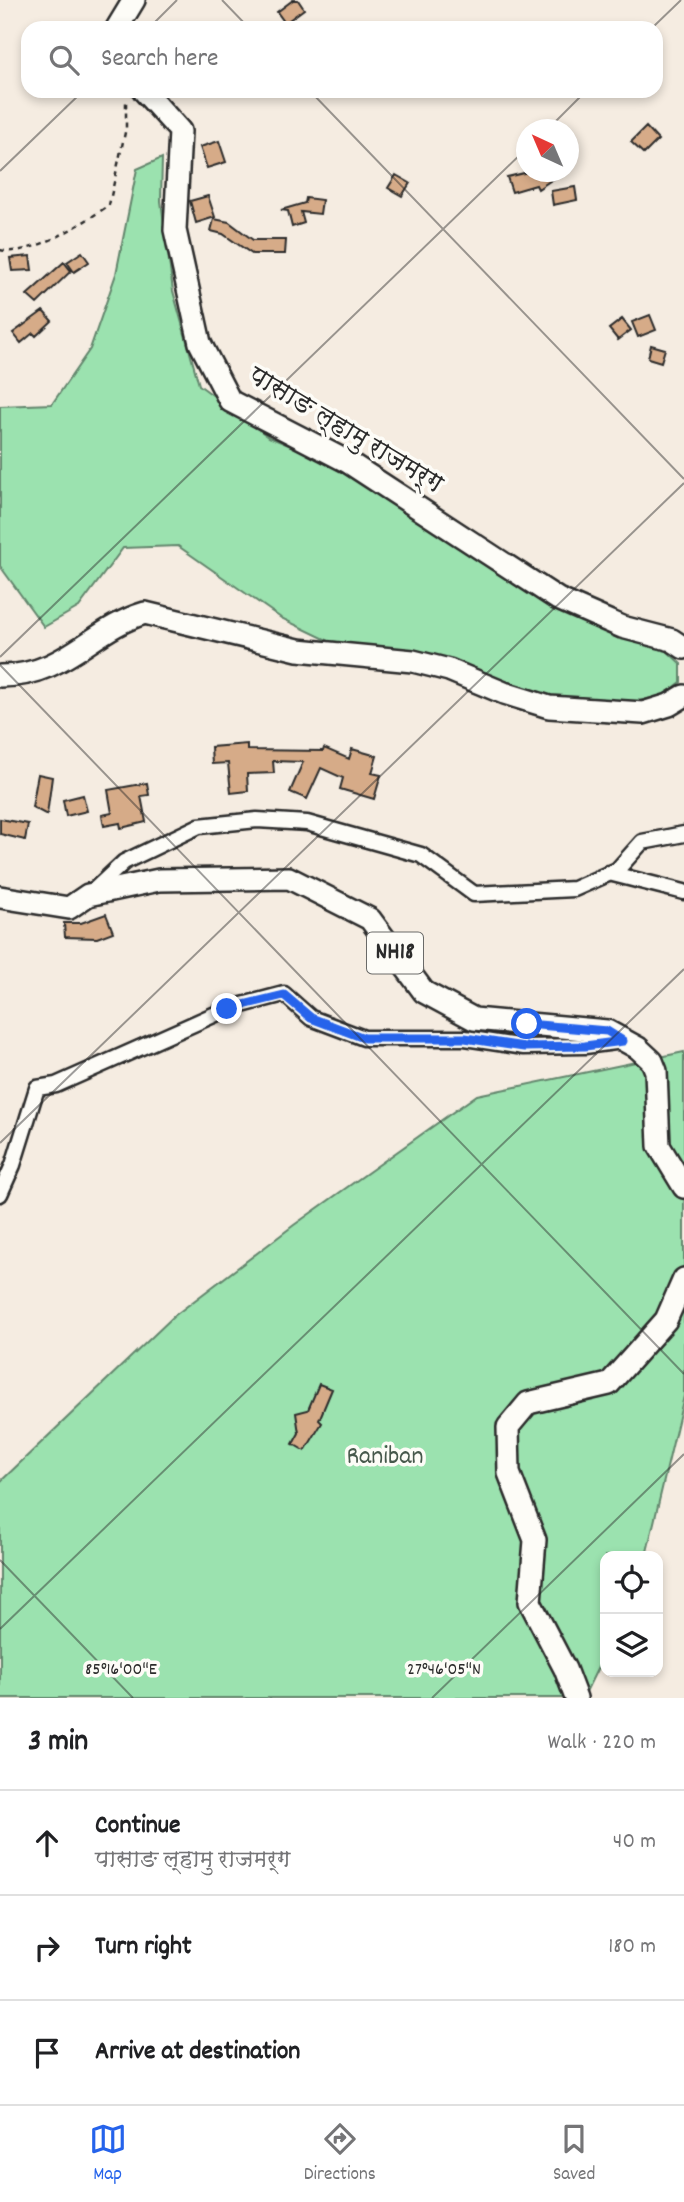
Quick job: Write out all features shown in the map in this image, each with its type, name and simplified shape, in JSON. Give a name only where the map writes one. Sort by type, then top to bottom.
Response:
[{"type":"main road","points":[[121,21],[134,0]]},
{"type":"main road","name":"पासाङ ल्हामु राजमर्ग","points":[[150,98],[180,131],[175,230],[200,343],[230,401],[348,462],[558,598],[622,628],[671,640],[684,648]]},
{"type":"main road","points":[[0,676],[42,670],[81,650],[126,618],[145,613],[298,650],[413,662],[449,670],[504,693],[549,707],[643,713],[670,705],[684,696]]},
{"type":"main road","name":"NH18","points":[[0,897],[69,908],[88,895],[159,880],[289,878],[370,919],[424,992],[474,1019],[607,1031],[647,1055],[656,1071],[659,1146],[684,1187]]},
{"type":"main road","points":[[576,1698],[565,1669],[530,1602],[535,1540],[509,1473],[508,1427],[528,1403],[609,1384],[666,1320],[684,1279]]},
{"type":"street","points":[[88,895],[124,862],[199,826],[257,820],[307,823],[421,855],[474,894],[574,888],[617,870],[642,842],[684,834]]},
{"type":"street","points":[[609,873],[684,892]]},
{"type":"street","points":[[0,1194],[13,1165],[37,1088],[57,1084],[227,1009],[261,1000],[284,995],[311,1018],[364,1038],[465,1038],[524,1047],[585,1046],[623,1041]]},
{"type":"path","points":[[0,250],[45,243],[84,223],[109,205],[126,128],[126,98]]},
{"type":"green space","points":[[162,158],[161,201],[173,291],[199,385],[269,437],[351,470],[568,615],[665,649],[681,664],[681,682],[664,695],[639,701],[549,698],[413,651],[329,641],[281,618],[178,546],[123,548],[79,607],[44,627],[0,566],[0,406],[52,404],[90,349],[116,274],[137,169]]},
{"type":"green space","name":"Raniban","points":[[684,1052],[684,1396],[647,1551],[600,1551],[600,1663],[583,1698],[0,1698],[0,1482],[174,1316],[294,1225],[477,1095]]},
{"type":"building","points":[[293,0],[298,0],[304,9],[288,21],[284,21],[277,12]]},
{"type":"building","points":[[646,127],[658,140],[644,154],[631,142]]},
{"type":"building","points":[[219,141],[226,162],[207,168],[200,147]]},
{"type":"building","points":[[396,175],[410,183],[402,196],[388,188]]},
{"type":"building","points":[[516,175],[516,182],[548,182],[538,189],[536,185],[512,192],[507,177]]},
{"type":"building","points":[[575,187],[577,200],[553,205],[551,191]]},
{"type":"building","points":[[208,196],[215,217],[196,223],[190,201]]},
{"type":"building","points":[[306,198],[322,200],[320,214],[301,212],[304,223],[292,227],[288,211],[281,210],[305,203]]},
{"type":"building","points":[[214,219],[229,222],[253,240],[286,240],[285,254],[252,254],[223,234],[211,231]]},
{"type":"building","points":[[82,252],[89,262],[74,272],[67,262]]},
{"type":"building","points":[[30,256],[32,270],[12,271],[10,258]]},
{"type":"building","points":[[64,262],[71,271],[37,304],[27,295]]},
{"type":"building","points":[[43,311],[52,321],[36,336],[33,333],[21,343],[13,333]]},
{"type":"building","points":[[650,315],[656,330],[638,337],[632,322]]},
{"type":"building","points":[[622,319],[631,330],[618,340],[609,329]]},
{"type":"building","points":[[651,345],[665,349],[661,362],[648,358]]},
{"type":"building","points":[[247,744],[247,750],[323,751],[324,748],[349,759],[352,749],[377,756],[372,773],[381,775],[374,799],[340,789],[343,778],[321,768],[307,799],[290,792],[303,762],[273,761],[274,773],[247,774],[248,791],[231,793],[228,763],[212,764],[211,747]]},
{"type":"building","points":[[38,774],[52,777],[47,815],[32,807]]},
{"type":"building","points":[[147,783],[149,795],[141,796],[146,822],[121,828],[120,823],[104,826],[102,815],[112,813],[108,790]]},
{"type":"building","points":[[83,795],[87,811],[66,816],[63,800]]},
{"type":"building","points":[[0,819],[28,824],[25,840],[0,834]]},
{"type":"building","points":[[106,914],[113,932],[97,938],[65,937],[64,923],[81,923]]},
{"type":"building","points":[[319,1384],[332,1389],[319,1420],[322,1423],[305,1451],[293,1444],[299,1433],[296,1413],[308,1410]]},
{"type":"route","points":[[227,1009],[284,995],[311,1018],[364,1038],[465,1038],[524,1047],[585,1046],[623,1041],[607,1031],[527,1024]]}]
